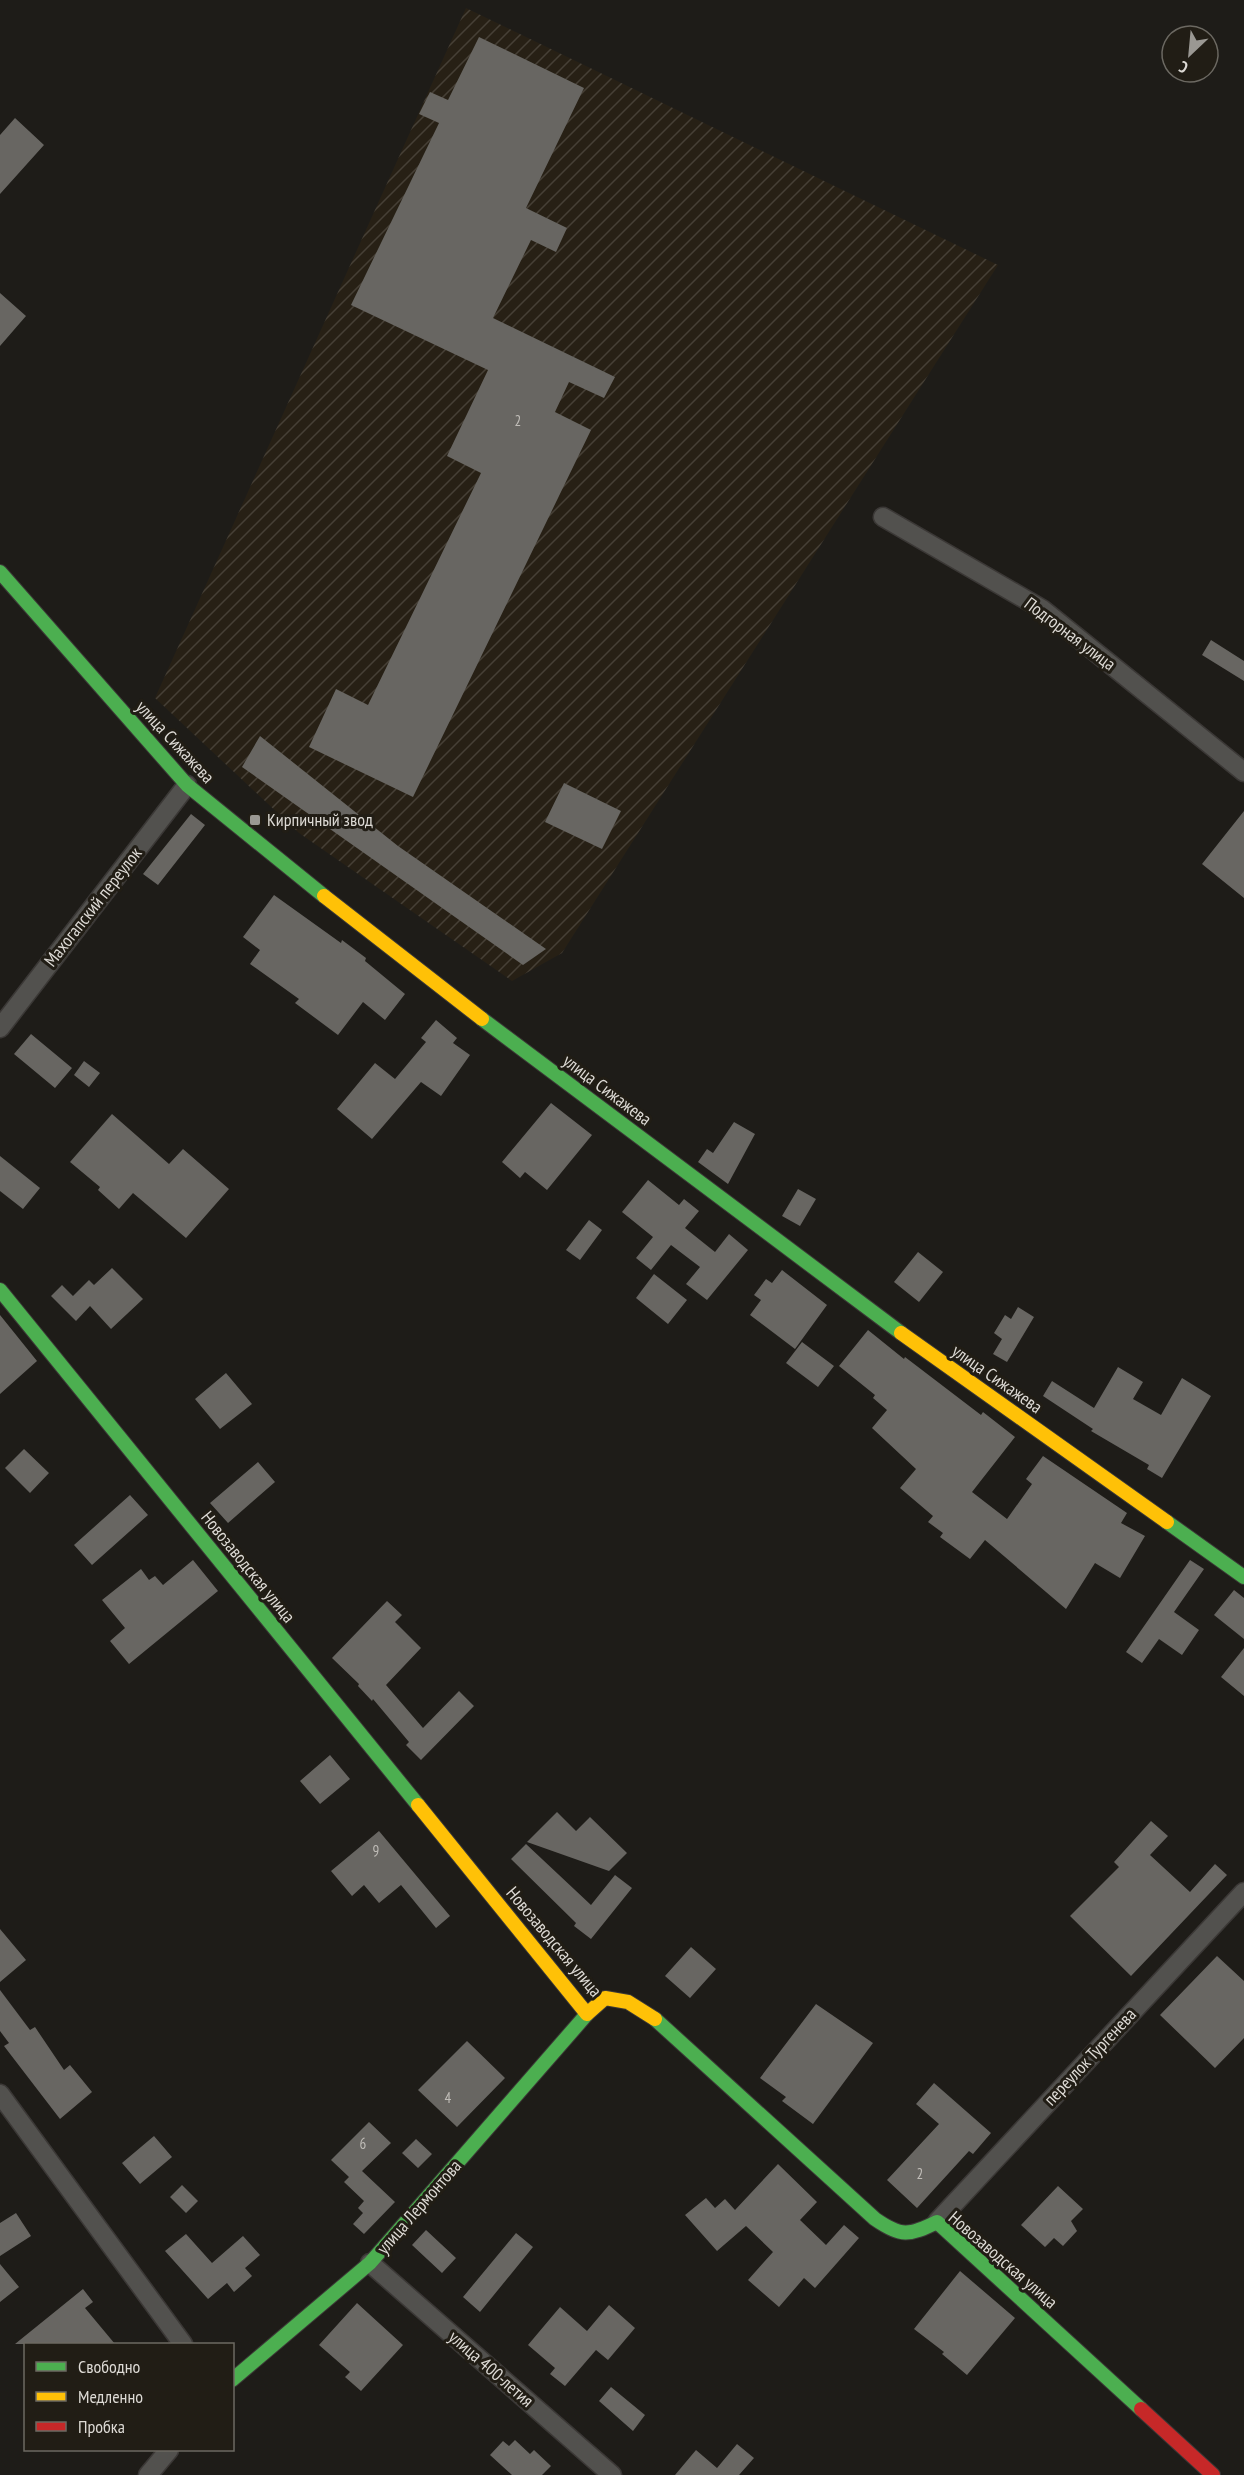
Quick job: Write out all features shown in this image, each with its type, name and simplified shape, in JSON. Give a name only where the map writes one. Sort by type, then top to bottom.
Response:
[{"type":"street","name":"Подгорная улица","points":[[883,517],[1042,609],[1244,771]]},
{"type":"street","name":"улица Сижажева","points":[[0,572],[187,785],[394,953],[856,1300],[1244,1577]]},
{"type":"street","name":"Махогапский переулок","points":[[0,1028],[187,785]]},
{"type":"street","name":"Новозаводская улица","points":[[0,1290],[587,2014],[605,1998],[627,2002],[653,2018],[875,2219],[894,2233],[915,2234],[937,2222],[1213,2475]]},
{"type":"street","name":"переулок Тургенева","points":[[937,2222],[1244,1892]]},
{"type":"street","name":"улица Лермонтова","points":[[234,2378],[370,2263],[587,2014]]},
{"type":"street","points":[[0,2094],[182,2343]]},
{"type":"street","name":"улица 400-летия","points":[[370,2263],[612,2475]]},
{"type":"street","points":[[148,2475],[169,2451]]},
{"type":"shaded area","points":[[466,8],[998,265],[562,953],[512,981],[299,833],[155,698]]},
{"type":"building","points":[[479,37],[584,88],[526,208],[567,228],[556,252],[531,240],[493,318],[615,377],[604,398],[569,382],[555,412],[591,430],[413,797],[309,747],[336,689],[368,705],[481,473],[447,456],[488,370],[351,305],[439,123],[419,114],[430,92],[448,100]]},
{"type":"building","points":[[15,118],[44,145],[0,194],[0,135]]},
{"type":"building","points":[[0,293],[26,316],[0,346]]},
{"type":"building","points":[[1211,640],[1244,661],[1244,681],[1202,655]]},
{"type":"building","points":[[260,736],[398,846],[546,949],[523,965],[242,767]]},
{"type":"building","points":[[564,783],[621,811],[602,849],[545,822]]},
{"type":"building","points":[[1244,811],[1244,898],[1202,864]]},
{"type":"building","points":[[191,814],[205,825],[158,885],[143,874]]},
{"type":"building","points":[[274,895],[366,958],[365,961],[405,994],[385,1020],[363,1002],[338,1035],[295,1003],[299,999],[250,964],[260,950],[243,937]]},
{"type":"building","points":[[436,1020],[457,1038],[453,1043],[470,1055],[441,1096],[421,1082],[372,1139],[337,1109],[375,1063],[395,1079],[426,1042],[421,1038]]},
{"type":"building","points":[[31,1034],[72,1068],[55,1088],[14,1054]]},
{"type":"building","points":[[84,1061],[100,1073],[89,1087],[74,1075]]},
{"type":"building","points":[[551,1103],[592,1135],[547,1190],[525,1172],[520,1178],[502,1162]]},
{"type":"building","points":[[112,1114],[169,1164],[183,1149],[229,1189],[186,1238],[133,1193],[119,1209],[98,1190],[100,1187],[70,1162]]},
{"type":"building","points":[[734,1122],[755,1134],[728,1184],[698,1162],[707,1149],[713,1153]]},
{"type":"building","points":[[0,1156],[40,1188],[23,1209],[0,1191]]},
{"type":"building","points":[[648,1180],[679,1205],[684,1199],[699,1211],[685,1228],[715,1252],[729,1234],[748,1250],[707,1300],[686,1284],[700,1267],[671,1245],[651,1270],[636,1258],[653,1237],[622,1212]]},
{"type":"building","points":[[798,1189],[816,1199],[800,1226],[782,1216]]},
{"type":"building","points":[[589,1220],[602,1230],[580,1260],[566,1250]]},
{"type":"building","points":[[918,1252],[943,1272],[919,1302],[894,1282]]},
{"type":"building","points":[[112,1268],[143,1299],[111,1329],[90,1306],[76,1321],[51,1296],[62,1285],[73,1296],[89,1280],[94,1285]]},
{"type":"building","points":[[782,1270],[827,1305],[795,1349],[750,1315],[761,1300],[754,1295],[766,1279],[772,1283]]},
{"type":"building","points":[[654,1274],[687,1300],[668,1324],[636,1298]]},
{"type":"building","points":[[1018,1307],[1034,1317],[1007,1362],[993,1354],[1002,1339],[994,1333],[1005,1315],[1011,1319]]},
{"type":"building","points":[[0,1315],[37,1361],[0,1394]]},
{"type":"building","points":[[868,1330],[904,1359],[905,1357],[981,1415],[983,1412],[1015,1437],[972,1492],[1007,1519],[1032,1484],[1026,1479],[1043,1456],[1127,1513],[1121,1523],[1145,1536],[1120,1578],[1095,1563],[1066,1609],[985,1540],[970,1559],[940,1537],[943,1533],[928,1522],[933,1516],[900,1488],[916,1469],[872,1428],[887,1410],[873,1398],[875,1395],[839,1366]]},
{"type":"building","points":[[802,1342],[834,1366],[818,1387],[786,1363]]},
{"type":"building","points":[[1118,1367],[1143,1382],[1133,1399],[1161,1415],[1182,1378],[1211,1396],[1162,1478],[1147,1469],[1149,1465],[1091,1431],[1093,1429],[1043,1396],[1052,1381],[1094,1408]]},
{"type":"building","points":[[226,1373],[252,1404],[220,1429],[195,1399]]},
{"type":"building","points":[[24,1449],[49,1473],[30,1493],[5,1468]]},
{"type":"building","points":[[258,1462],[275,1482],[228,1523],[210,1503]]},
{"type":"building","points":[[130,1495],[148,1515],[92,1565],[74,1545]]},
{"type":"building","points":[[193,1560],[218,1591],[129,1664],[110,1641],[125,1628],[102,1600],[141,1569],[149,1580],[155,1576],[163,1585]]},
{"type":"building","points":[[1190,1560],[1204,1569],[1174,1612],[1199,1630],[1182,1655],[1159,1639],[1142,1663],[1126,1652]]},
{"type":"building","points":[[1234,1590],[1244,1598],[1244,1639],[1214,1615]]},
{"type":"building","points":[[387,1601],[402,1615],[395,1622],[421,1648],[386,1685],[423,1728],[459,1691],[474,1706],[421,1760],[406,1745],[409,1742],[373,1699],[372,1701],[358,1686],[359,1684],[332,1658]]},
{"type":"building","points":[[1244,1648],[1244,1696],[1221,1677]]},
{"type":"building","points":[[330,1755],[350,1779],[320,1804],[300,1781]]},
{"type":"building","points":[[557,1812],[576,1831],[590,1817],[627,1853],[609,1871],[527,1842]]},
{"type":"building","points":[[1151,1821],[1168,1836],[1150,1855],[1190,1892],[1215,1864],[1227,1875],[1131,1976],[1070,1916],[1119,1867],[1114,1862]]},
{"type":"building","points":[[379,1831],[450,1916],[436,1928],[401,1885],[379,1903],[364,1885],[352,1896],[331,1871]]},
{"type":"building","points":[[526,1844],[591,1905],[615,1875],[632,1888],[591,1939],[574,1926],[576,1923],[511,1859]]},
{"type":"building","points":[[0,1929],[26,1960],[0,1982]]},
{"type":"building","points":[[691,1947],[716,1969],[690,1998],[665,1976]]},
{"type":"building","points":[[1217,1956],[1244,1981],[1244,2038],[1215,2068],[1160,2015]]},
{"type":"building","points":[[0,1990],[30,2030],[35,2027],[64,2070],[70,2065],[92,2092],[60,2119],[4,2046],[9,2043],[0,2031]]},
{"type":"building","points":[[816,2004],[873,2043],[813,2124],[782,2101],[786,2097],[760,2078]]},
{"type":"building","points":[[467,2041],[505,2078],[457,2127],[418,2090]]},
{"type":"building","points":[[934,2083],[991,2133],[973,2154],[969,2151],[917,2208],[887,2180],[939,2124],[916,2104]]},
{"type":"building","points":[[369,2122],[391,2143],[362,2171],[395,2202],[364,2234],[353,2224],[363,2213],[358,2208],[364,2201],[344,2182],[349,2177],[331,2160]]},
{"type":"building","points":[[154,2136],[172,2157],[140,2184],[122,2163]]},
{"type":"building","points":[[416,2139],[432,2154],[418,2168],[402,2153]]},
{"type":"building","points":[[778,2164],[817,2202],[800,2220],[826,2245],[844,2225],[859,2238],[815,2288],[804,2278],[779,2307],[748,2280],[773,2252],[746,2226],[717,2251],[685,2215],[706,2198],[715,2208],[725,2199],[735,2210]]},
{"type":"building","points":[[182,2185],[198,2201],[186,2213],[170,2197]]},
{"type":"building","points":[[1058,2186],[1083,2209],[1071,2221],[1077,2231],[1063,2246],[1054,2238],[1045,2247],[1021,2225]]},
{"type":"building","points":[[16,2213],[31,2236],[0,2256],[0,2223]]},
{"type":"building","points":[[426,2230],[456,2258],[442,2273],[412,2245]]},
{"type":"building","points":[[516,2233],[533,2247],[480,2312],[463,2297]]},
{"type":"building","points":[[186,2234],[212,2263],[243,2236],[260,2255],[245,2268],[252,2276],[234,2292],[227,2283],[208,2299],[165,2251]]},
{"type":"building","points":[[0,2264],[19,2287],[0,2302]]},
{"type":"building","points":[[960,2271],[1015,2318],[967,2375],[942,2354],[944,2352],[914,2329]]},
{"type":"building","points":[[83,2289],[93,2302],[85,2308],[114,2343],[24,2343],[15,2344]]},
{"type":"building","points":[[357,2303],[403,2345],[361,2391],[345,2377],[350,2372],[319,2345]]},
{"type":"building","points":[[609,2305],[635,2328],[608,2360],[596,2350],[565,2386],[550,2374],[555,2368],[528,2345],[560,2307],[587,2331]]},
{"type":"building","points":[[611,2387],[645,2415],[633,2431],[599,2401]]},
{"type":"building","points":[[515,2440],[530,2454],[534,2450],[551,2466],[542,2475],[512,2475],[490,2455],[503,2441],[509,2446]]},
{"type":"building","points":[[737,2444],[754,2458],[739,2475],[675,2475],[696,2450],[717,2468]]},
{"type":"traffic: fast","points":[[0,572],[187,785],[324,896]]},
{"type":"traffic: fast","points":[[482,1019],[901,1333]]},
{"type":"traffic: fast","points":[[0,1290],[418,1805]]},
{"type":"traffic: fast","points":[[1167,1522],[1244,1577]]},
{"type":"traffic: fast","points":[[234,2378],[370,2263],[587,2014]]},
{"type":"traffic: fast","points":[[655,2019],[875,2219],[899,2232],[912,2232],[937,2222],[1141,2409]]},
{"type":"traffic: slow","points":[[324,896],[482,1019]]},
{"type":"traffic: slow","points":[[901,1333],[1167,1522]]},
{"type":"traffic: slow","points":[[418,1805],[587,2014],[605,1998],[628,2002],[655,2019]]},
{"type":"traffic: jam","points":[[1141,2409],[1213,2475]]},
{"type":"place","name":"Кирпичный звод","points":[[255,820]]}]
